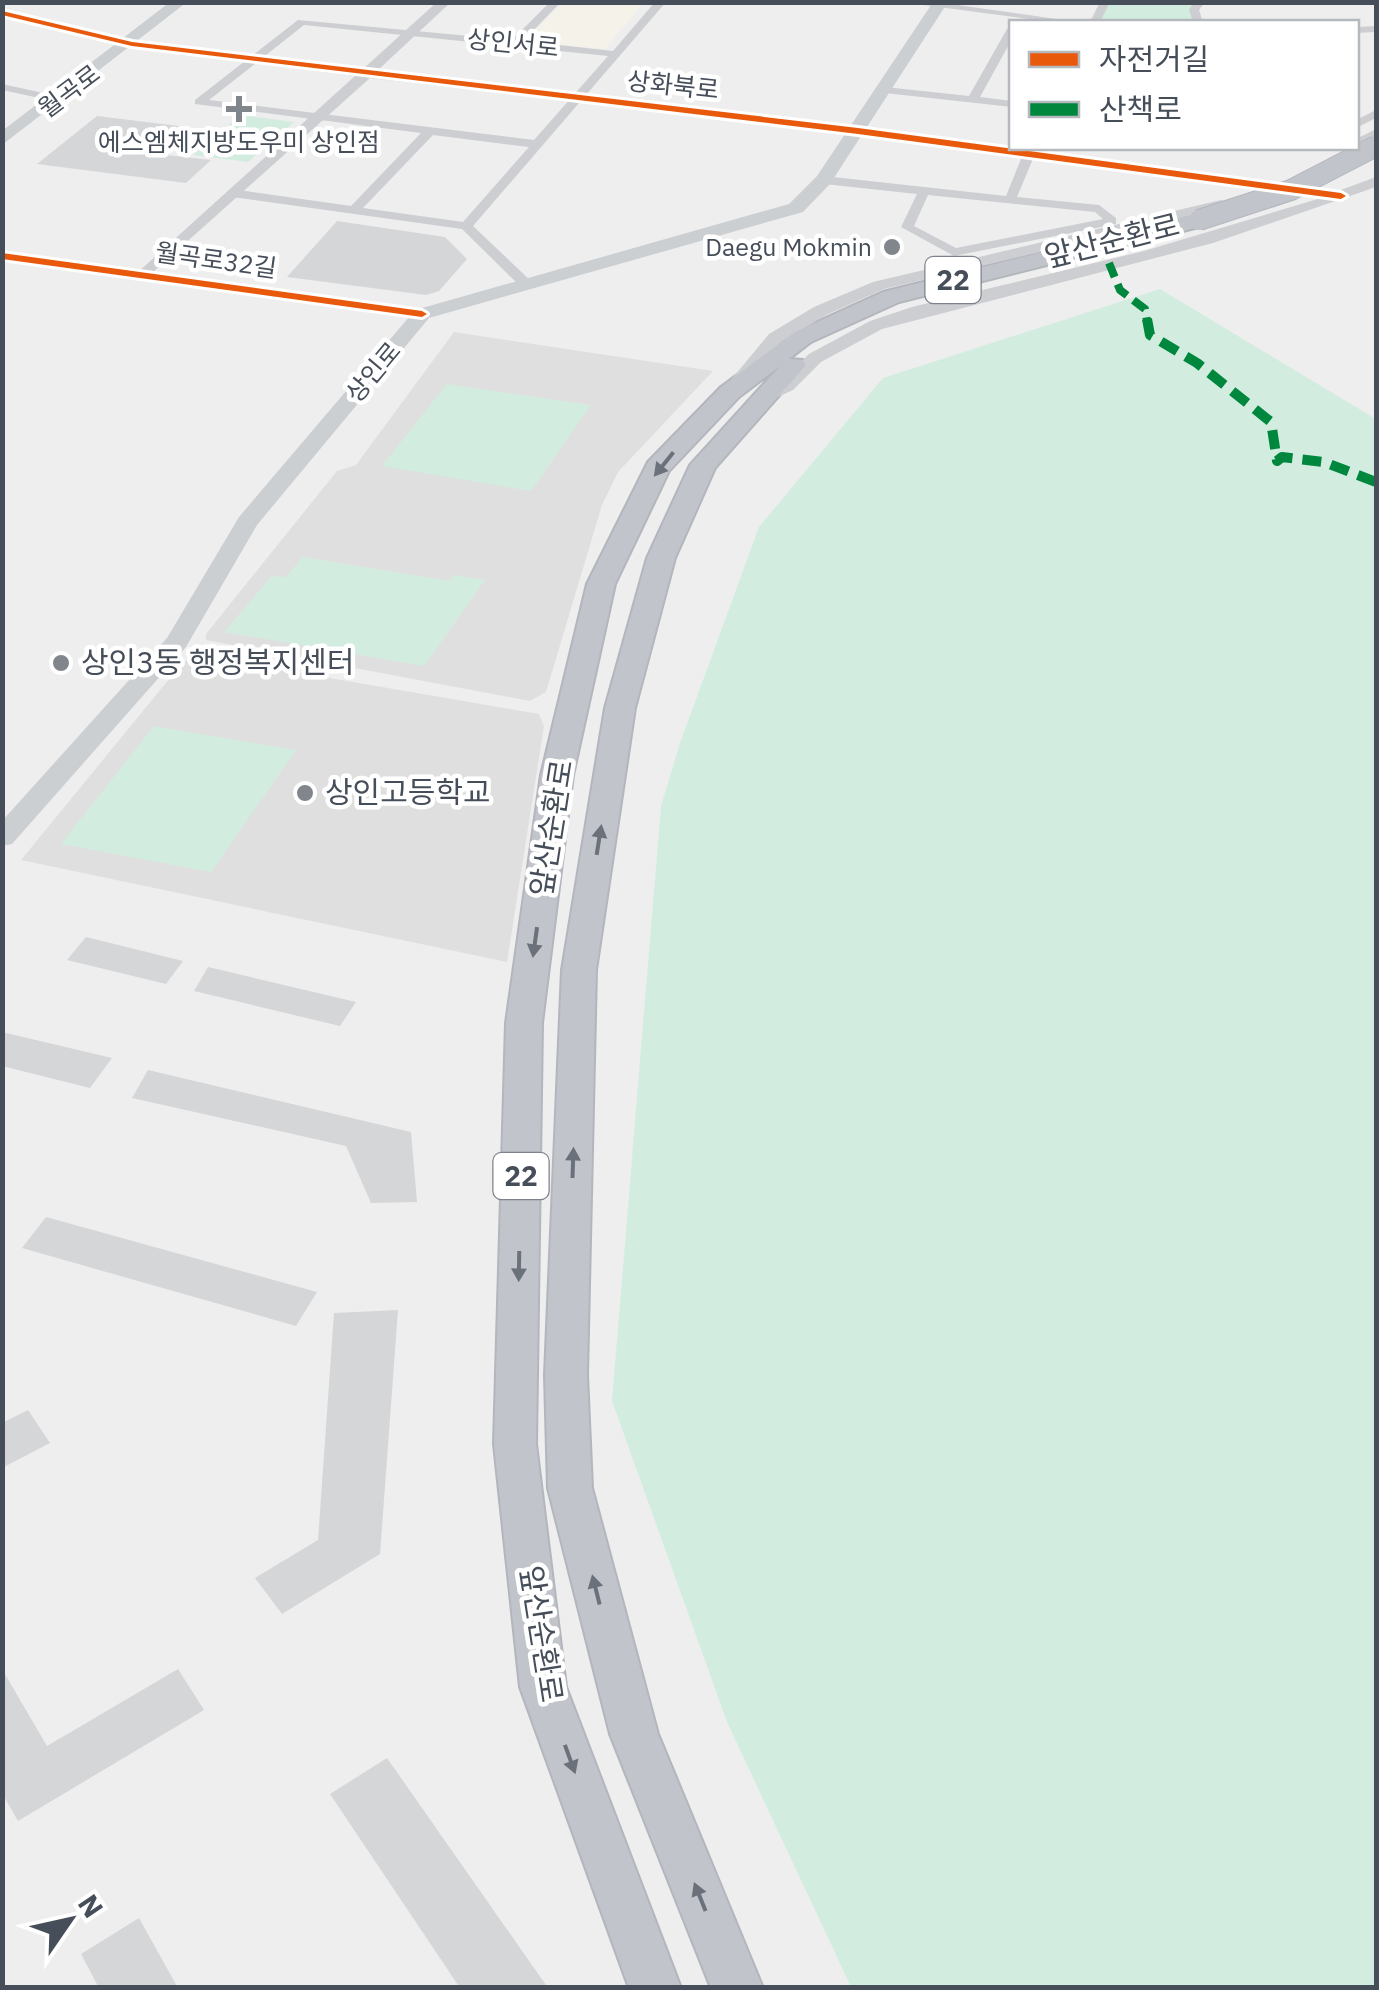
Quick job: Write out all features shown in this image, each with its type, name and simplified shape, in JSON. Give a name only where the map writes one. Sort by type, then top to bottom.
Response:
[{"type":"highway","name":"앞산순환로","points":[[655,1988],[543,1687],[515,1444],[524,1023],[558,775],[601,584],[657,468],[744,397],[840,331],[904,302],[1288,194],[1320,180],[1376,146]]},
{"type":"highway","name":"앞산순환로","points":[[1212,215],[1332,190],[1376,162]]},
{"type":"highway","name":"앞산순환로","points":[[736,1988],[634,1734],[570,1488],[566,1375],[579,970],[620,708],[661,558],[702,466],[744,397]]},
{"type":"main road","name":"월곡로","points":[[2,140],[132,44],[180,2]]},
{"type":"main road","name":"상인로","points":[[2,838],[177,642],[247,522],[422,314],[796,208],[824,180],[940,4]]},
{"type":"street","name":"상인서로","points":[[144,276],[445,2]]},
{"type":"street","points":[[515,44],[556,2]]},
{"type":"street","name":"상화북로","points":[[466,226],[661,2]]},
{"type":"street","points":[[906,2],[940,4],[1009,21]]},
{"type":"street","name":"상화북로","points":[[2,14],[132,44],[364,75],[1009,148]]},
{"type":"street","points":[[411,33],[302,22],[199,102],[536,144]]},
{"type":"street","name":"상인서로","points":[[411,33],[615,54]]},
{"type":"street","points":[[973,99],[1009,33]]},
{"type":"street","points":[[2,87],[58,99]]},
{"type":"street","points":[[884,90],[1009,104]]},
{"type":"street","points":[[353,210],[430,131]]},
{"type":"street","points":[[744,397],[775,338],[820,311],[879,284],[1212,215],[1281,186],[1348,150]]},
{"type":"street","name":"상화북로","points":[[1040,152],[1340,196]]},
{"type":"street","points":[[1010,200],[1040,152]]},
{"type":"street","points":[[1197,175],[1215,184],[1212,215]]},
{"type":"street","points":[[824,180],[1099,209],[1112,221],[954,252],[908,226],[924,191]]},
{"type":"street","points":[[744,397],[788,386],[815,358],[876,326],[918,310],[1240,230],[1376,182]]},
{"type":"street","points":[[232,193],[466,226],[527,285]]},
{"type":"street","points":[[1212,215],[1237,216],[1242,225],[1240,230]]},
{"type":"street","name":"월곡로32길","points":[[2,256],[422,314]]},
{"type":"shaded area","points":[[563,3],[643,3],[605,49],[523,41]]},
{"type":"shaded area","points":[[454,332],[713,371],[618,472],[602,505],[546,692],[530,701],[206,640],[206,634],[337,471],[356,465]]},
{"type":"shaded area","name":"상인고등학교","points":[[201,656],[539,714],[544,726],[507,962],[21,860],[183,662]]},
{"type":"green space","points":[[1105,3],[1199,3],[1195,10],[1198,20],[1096,20]]},
{"type":"green space","points":[[241,115],[294,122],[248,162],[193,155]]},
{"type":"green space","points":[[1160,289],[1376,419],[1376,1987],[851,1987],[727,1722],[612,1401],[661,806],[759,527],[883,378]]},
{"type":"green space","points":[[447,384],[591,405],[531,491],[382,466]]},
{"type":"green space","points":[[303,557],[449,581],[454,575],[485,580],[424,666],[224,632],[272,576],[286,577]]},
{"type":"green space","points":[[154,726],[296,750],[211,872],[61,844]]},
{"type":"building","points":[[97,116],[179,126],[148,153],[211,160],[186,183],[37,164]]},
{"type":"building","points":[[337,221],[445,237],[467,259],[439,291],[426,295],[287,277]]},
{"type":"building","points":[[86,937],[183,961],[166,984],[67,960]]},
{"type":"building","points":[[208,967],[356,1002],[340,1026],[194,991]]},
{"type":"building","points":[[2,1032],[112,1058],[90,1088],[2,1066]]},
{"type":"building","points":[[148,1070],[411,1132],[417,1202],[371,1203],[346,1146],[132,1098]]},
{"type":"building","points":[[46,1217],[317,1292],[296,1326],[22,1248]]},
{"type":"building","points":[[398,1310],[380,1554],[282,1614],[255,1578],[318,1540],[334,1313]]},
{"type":"building","points":[[28,1410],[50,1443],[2,1468],[2,1423]]},
{"type":"building","points":[[2,1669],[47,1746],[178,1669],[204,1710],[18,1821],[2,1793]]},
{"type":"building","points":[[387,1758],[548,1988],[460,1988],[330,1794]]},
{"type":"building","points":[[139,1918],[178,1988],[99,1988],[81,1954]]},
{"type":"marked path","points":[[1109,263],[1120,290],[1145,309],[1150,335],[1197,363],[1271,422],[1277,461],[1282,457],[1324,462],[1376,482]]},
{"type":"cycle path","points":[[2,13],[132,44],[858,131],[1341,196]]},
{"type":"cycle path","points":[[2,256],[422,314]]},
{"type":"place","name":"에스엠체지방도우미 상인점","points":[[239,109]]},
{"type":"place","name":"Daegu Mokmin","points":[[892,247]]},
{"type":"place","name":"상인3동 행정복지센터","points":[[61,663]]},
{"type":"place","name":"상인고등학교","points":[[305,793]]}]
